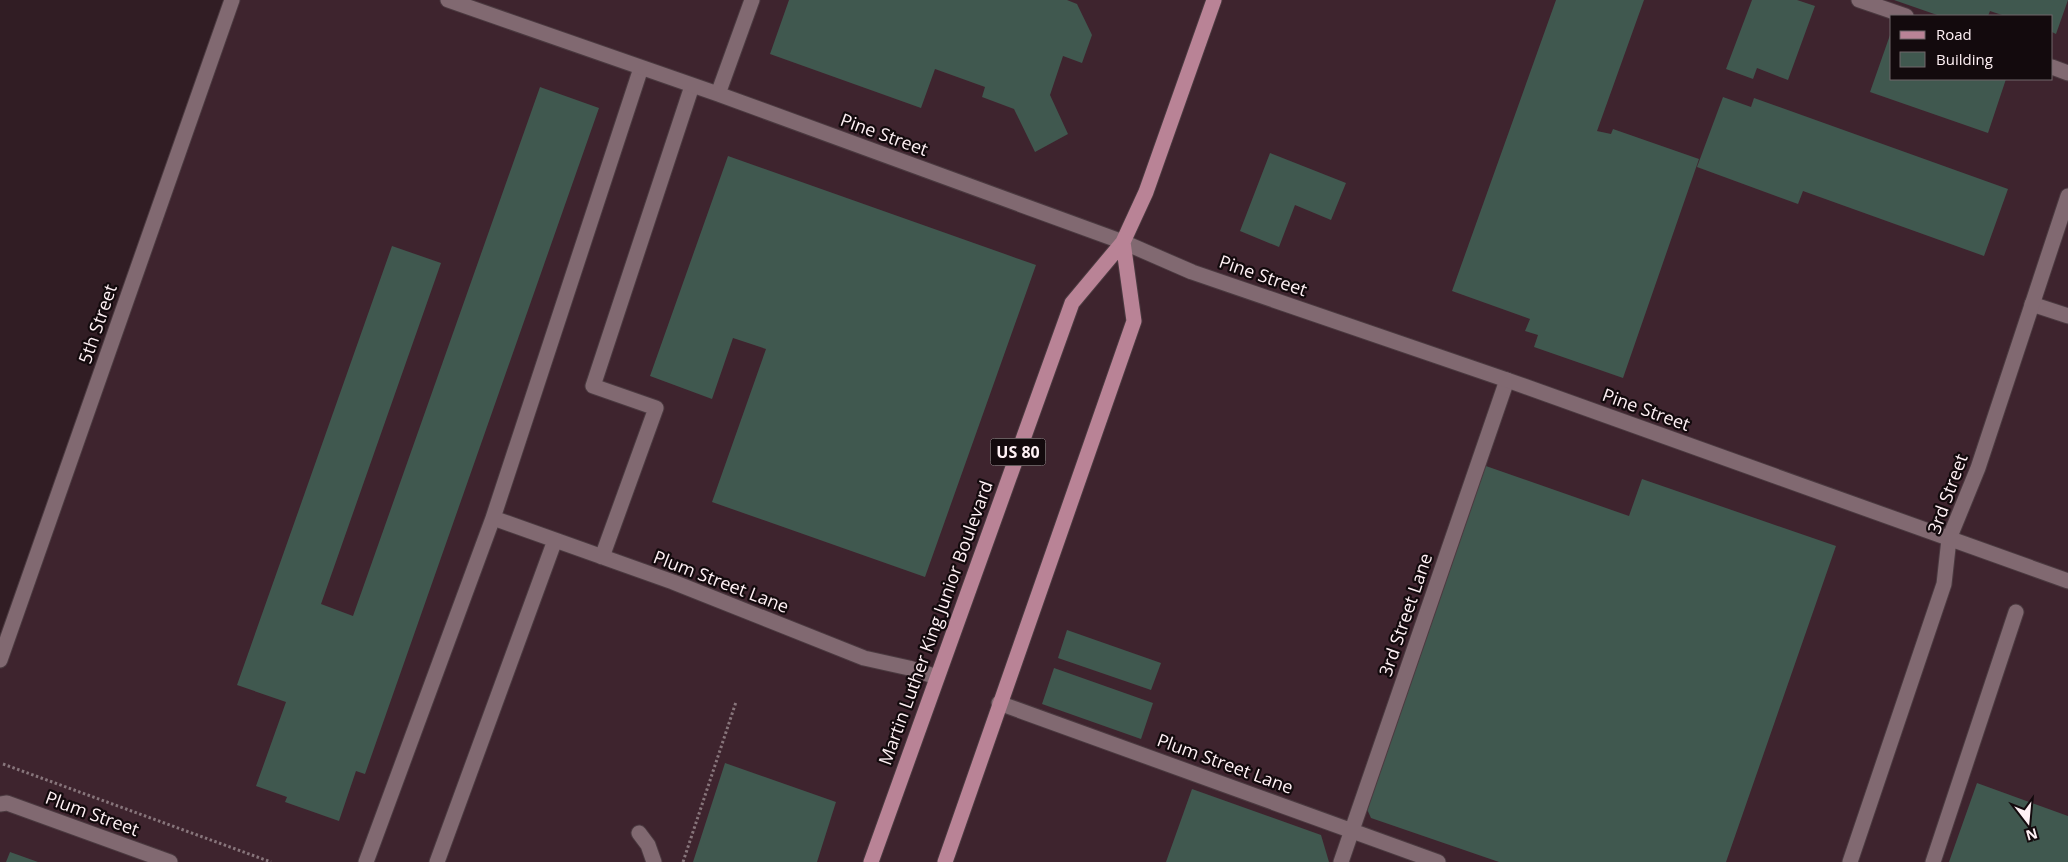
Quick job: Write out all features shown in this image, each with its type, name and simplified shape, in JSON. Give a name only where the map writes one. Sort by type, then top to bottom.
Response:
[{"type":"main road","name":"Martin Luther King Junior Boulevard","points":[[871,862],[1072,303],[1123,242],[1146,192],[1214,0]]},
{"type":"main road","points":[[945,862],[1134,320],[1123,242]]},
{"type":"street","name":"5th Street","points":[[0,660],[232,0]]},
{"type":"street","name":"Pine Street","points":[[448,0],[718,94],[1123,242],[1192,272],[1506,380],[2068,580]]},
{"type":"street","points":[[718,94],[752,0]]},
{"type":"street","points":[[1859,0],[1903,15]]},
{"type":"street","points":[[2053,67],[2068,73]]},
{"type":"street","points":[[366,862],[493,518],[641,68]]},
{"type":"street","points":[[602,557],[656,408],[593,386],[692,86]]},
{"type":"street","name":"3rd Street","points":[[1850,862],[1944,584],[1949,539],[1978,468],[2068,196]]},
{"type":"street","points":[[2032,304],[2068,316]]},
{"type":"street","name":"3rd Street Lane","points":[[1341,862],[1506,380]]},
{"type":"street","name":"Plum Street Lane","points":[[493,518],[673,582],[864,658],[937,676]]},
{"type":"street","points":[[437,862],[555,540]]},
{"type":"street","points":[[1933,862],[2016,612]]},
{"type":"street","name":"Plum Street Lane","points":[[999,703],[1438,862]]},
{"type":"street","name":"Plum Street","points":[[0,804],[7,803],[170,862]]},
{"type":"street","points":[[640,832],[648,845],[654,862]]},
{"type":"path","points":[[683,862],[736,702]]},
{"type":"path","points":[[3,764],[271,862]]},
{"type":"shaded area","points":[[227,0],[2068,0],[2068,862],[0,862],[0,658]]},
{"type":"building","points":[[789,0],[1067,0],[1077,4],[1092,35],[1082,63],[1063,56],[1050,95],[1068,134],[1035,152],[1014,109],[982,97],[985,87],[935,69],[921,108],[770,54]]},
{"type":"building","points":[[1556,0],[1644,0],[1597,131],[1611,134],[1613,129],[1699,159],[1623,378],[1534,347],[1538,335],[1525,331],[1530,319],[1452,291]]},
{"type":"building","points":[[1752,0],[1797,0],[1815,6],[1788,80],[1757,68],[1753,79],[1726,69]]},
{"type":"building","points":[[1894,0],[2068,0],[2056,34],[2053,32],[2053,15],[2002,15],[1990,11],[1988,15],[1937,15]]},
{"type":"building","points":[[1890,35],[1890,80],[2006,80],[1988,133],[1870,92]]},
{"type":"building","points":[[540,87],[599,108],[365,774],[356,771],[339,821],[285,802],[287,797],[256,786],[286,702],[237,685],[392,246],[441,263],[321,604],[353,616]]},
{"type":"building","points":[[1723,97],[1751,107],[1754,98],[2008,189],[1984,256],[1803,191],[1798,204],[1697,167]]},
{"type":"building","points":[[1270,153],[1346,183],[1331,220],[1295,205],[1279,247],[1240,231]]},
{"type":"building","points":[[728,156],[1036,265],[925,577],[712,502],[766,349],[733,338],[712,399],[650,376]]},
{"type":"building","points":[[1483,465],[1629,516],[1642,479],[1836,546],[1726,862],[1499,862],[1371,818],[1365,805]]},
{"type":"building","points":[[1067,630],[1161,663],[1151,690],[1058,658]]},
{"type":"building","points":[[1054,668],[1153,703],[1141,739],[1042,704]]},
{"type":"building","points":[[725,763],[836,802],[817,862],[693,862]]},
{"type":"building","points":[[1977,783],[2068,816],[2068,862],[1949,862]]},
{"type":"building","points":[[1192,789],[1321,835],[1329,862],[1166,862]]},
{"type":"building","points":[[10,852],[38,862],[6,862]]}]
